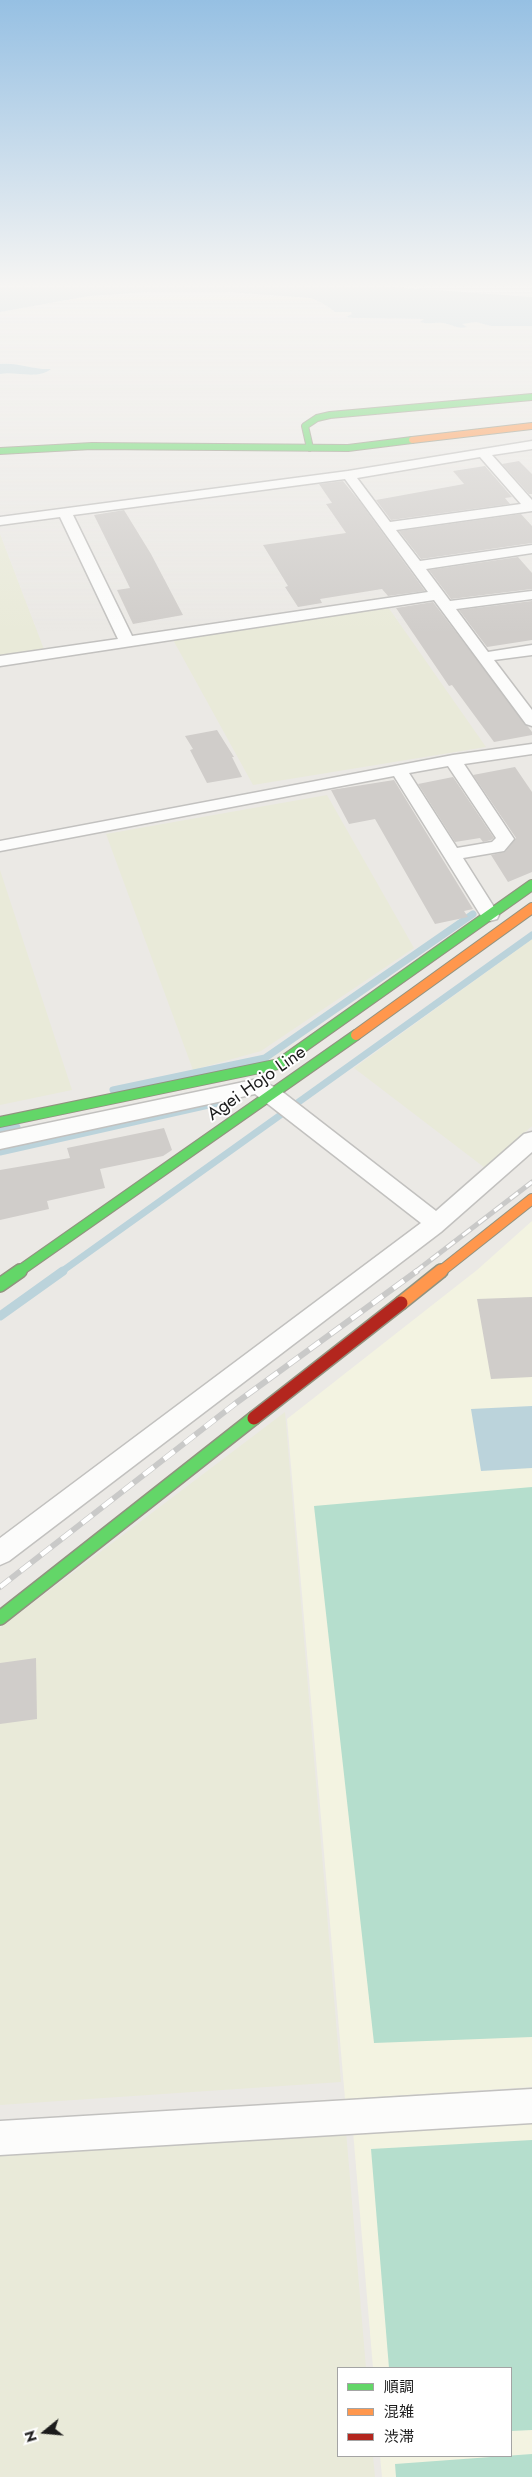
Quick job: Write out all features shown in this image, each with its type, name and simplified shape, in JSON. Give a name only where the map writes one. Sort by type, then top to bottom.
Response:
[{"type":"main road","points":[[310,448],[305,426],[317,418],[330,415],[477,403]]},
{"type":"main road","points":[[0,450],[92,446],[348,448],[532,426]]},
{"type":"main road","points":[[0,1122],[264,1083],[279,1064],[532,885]]},
{"type":"main road","name":"Agei Hojo Line","points":[[0,1285],[264,1083],[532,908]]},
{"type":"main road","points":[[0,1618],[532,1199]]},
{"type":"street","points":[[0,521],[348,475],[532,445]]},
{"type":"street","points":[[483,453],[532,507]]},
{"type":"street","points":[[348,475],[532,721]]},
{"type":"street","points":[[387,527],[532,507]]},
{"type":"street","points":[[64,512],[126,641]]},
{"type":"street","points":[[416,566],[532,549]]},
{"type":"street","points":[[0,661],[126,641],[441,601],[532,595]]},
{"type":"street","points":[[485,657],[532,650]]},
{"type":"street","points":[[0,846],[452,760],[532,749]]},
{"type":"street","points":[[450,854],[498,847],[505,838],[452,760]]},
{"type":"street","points":[[399,770],[490,915]]},
{"type":"street","points":[[0,1141],[264,1083],[436,1223]]},
{"type":"street","points":[[0,1553],[436,1223],[532,1140]]},
{"type":"street","points":[[0,2138],[532,2106]]},
{"type":"shaded area","points":[[0,534],[45,652],[0,660]]},
{"type":"shaded area","points":[[388,607],[486,747],[253,785],[172,638]]},
{"type":"shaded area","points":[[327,795],[414,948],[261,1051],[193,1070],[106,834]]},
{"type":"shaded area","points":[[0,870],[72,1090],[0,1105]]},
{"type":"shaded area","points":[[532,939],[532,1126],[485,1168],[354,1068]]},
{"type":"shaded area","points":[[532,1221],[532,2087],[345,2099],[287,1419],[477,1270]]},
{"type":"shaded area","points":[[285,1412],[341,2082],[0,2105],[0,1628]]},
{"type":"shaded area","points":[[532,2123],[532,2477],[382,2477],[380,2457],[512,2457],[512,2367],[373,2367],[353,2131]]},
{"type":"shaded area","points":[[346,2131],[366,2367],[337,2367],[337,2457],[373,2457],[375,2477],[0,2477],[0,2154]]},
{"type":"green space","points":[[532,1487],[532,2037],[374,2043],[314,1506]]},
{"type":"green space","points":[[532,2140],[532,2430],[512,2431],[512,2367],[389,2367],[371,2149]]},
{"type":"green space","points":[[532,2454],[532,2477],[396,2477],[395,2464],[512,2457],[512,2455]]},
{"type":"water","points":[[532,1406],[532,1468],[481,1471],[471,1409]]},
{"type":"building","points":[[519,461],[532,474],[532,494],[529,494],[502,464]]},
{"type":"building","points":[[485,466],[512,497],[505,498],[510,504],[391,520],[376,500],[464,484],[453,471]]},
{"type":"building","points":[[343,481],[425,591],[388,596],[382,589],[320,599],[322,603],[298,607],[285,587],[288,586],[263,545],[346,533],[326,504],[332,503],[319,484]]},
{"type":"building","points":[[124,510],[151,554],[183,615],[133,624],[117,590],[130,588],[94,515]]},
{"type":"building","points":[[521,514],[532,526],[532,543],[421,559],[399,531]]},
{"type":"building","points":[[518,557],[532,573],[532,589],[451,599],[429,570]]},
{"type":"building","points":[[532,601],[532,640],[487,647],[459,610]]},
{"type":"building","points":[[433,602],[532,732],[532,735],[494,742],[452,685],[449,686],[396,608]]},
{"type":"building","points":[[217,730],[234,757],[232,757],[242,777],[207,783],[190,750],[193,749],[185,736]]},
{"type":"building","points":[[515,767],[532,792],[532,872],[508,882],[491,855],[505,852],[516,838],[473,775]]},
{"type":"building","points":[[453,777],[494,838],[491,840],[483,842],[480,838],[455,842],[418,784]]},
{"type":"building","points":[[394,780],[473,909],[464,911],[468,917],[435,924],[375,819],[349,824],[331,790]]},
{"type":"building","points":[[164,1128],[172,1150],[163,1156],[100,1169],[105,1188],[47,1201],[49,1209],[0,1220],[0,1170],[70,1158],[67,1148]]},
{"type":"building","points":[[532,1297],[532,1377],[491,1379],[477,1299]]},
{"type":"building","points":[[36,1658],[37,1719],[0,1724],[0,1663]]},
{"type":"waterway","points":[[113,1090],[265,1058],[473,914]]},
{"type":"waterway","points":[[61,1272],[532,935]]},
{"type":"waterway","points":[[0,1152],[222,1102]]},
{"type":"waterway","points":[[0,1131],[17,1127]]},
{"type":"waterway","points":[[0,1316],[63,1271]]},
{"type":"railway","points":[[415,1272],[532,1182]]},
{"type":"railway","points":[[0,1587],[236,1403],[417,1271]]},
{"type":"traffic: fast","points":[[310,448],[305,426],[317,418],[330,415],[469,403]]},
{"type":"traffic: fast","points":[[0,451],[92,446],[348,448],[412,440]]},
{"type":"traffic: fast","points":[[0,1122],[279,1064],[532,885]]},
{"type":"traffic: fast","points":[[0,1285],[356,1035]]},
{"type":"traffic: fast","points":[[0,1618],[254,1418]]},
{"type":"traffic: slow","points":[[412,440],[532,426]]},
{"type":"traffic: slow","points":[[356,1035],[532,908]]},
{"type":"traffic: slow","points":[[401,1303],[532,1199]]},
{"type":"traffic: jam","points":[[254,1418],[401,1303]]}]
